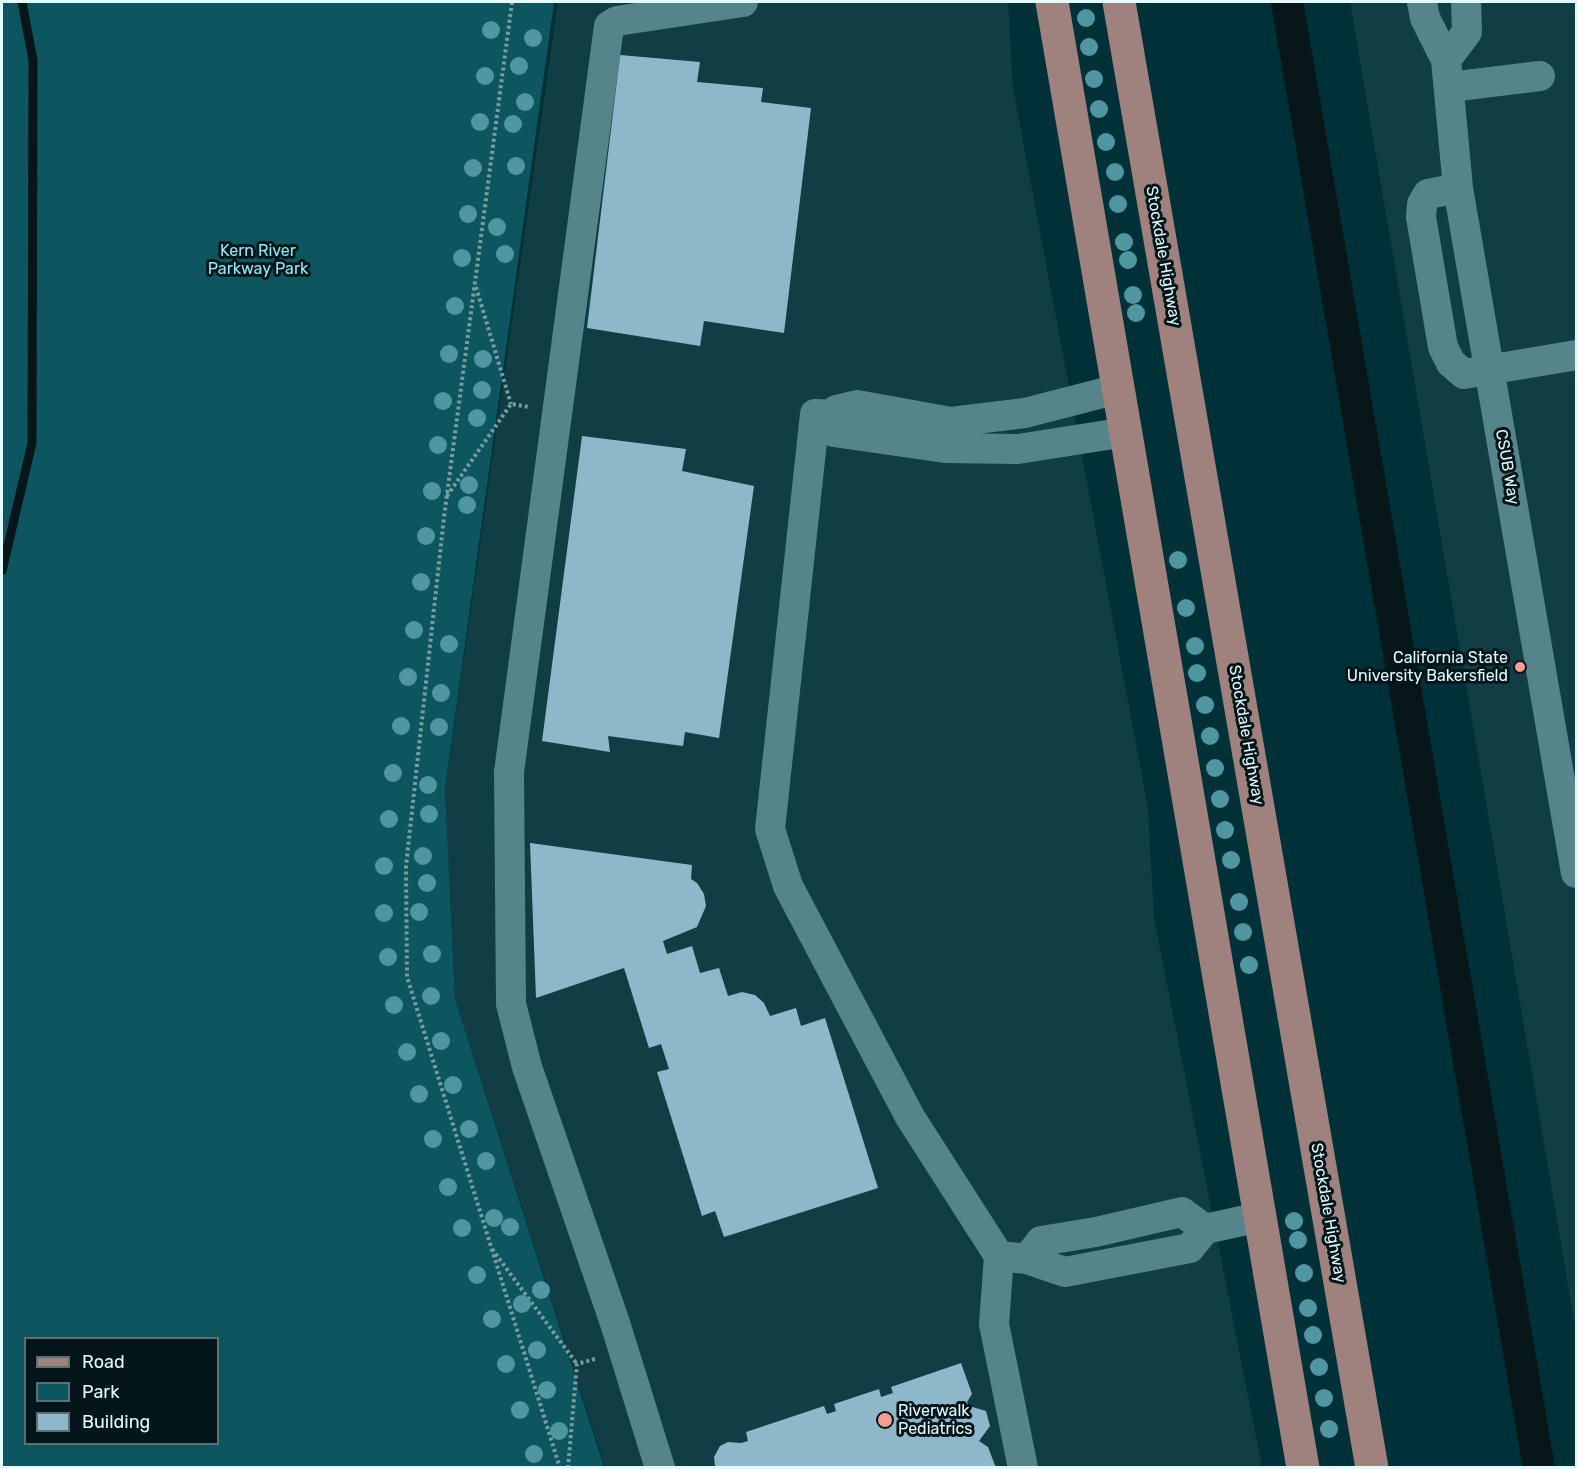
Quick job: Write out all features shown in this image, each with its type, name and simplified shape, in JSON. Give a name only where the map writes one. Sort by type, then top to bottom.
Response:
[{"type":"main road","points":[[1052,2],[1303,1467]]},
{"type":"main road","name":"Stockdale Highway","points":[[1119,2],[1372,1467]]},
{"type":"street","points":[[660,1467],[615,1323],[527,1067],[511,1004],[509,772],[609,26],[617,21],[743,2]]},
{"type":"street","name":"CSUB Way","points":[[1422,2],[1425,18],[1448,73],[1458,188],[1576,873]]},
{"type":"street","points":[[1466,2],[1467,32],[1448,73],[1540,76]]},
{"type":"street","points":[[1458,188],[1428,194],[1422,204],[1421,217],[1443,347],[1451,363],[1464,374],[1576,355]]},
{"type":"street","points":[[1118,389],[1025,413],[951,422],[857,405],[836,410],[834,432],[945,448],[1018,449],[1126,432]]},
{"type":"street","points":[[836,415],[815,414],[770,829],[788,886],[910,1117],[1013,1258],[1065,1272],[1190,1248],[1205,1229],[1260,1217]]},
{"type":"street","points":[[1013,1258],[994,1323],[1023,1467]]},
{"type":"path","points":[[512,2],[446,497],[406,866],[407,977],[560,1467]]},
{"type":"path","points":[[475,284],[511,405]]},
{"type":"path","points":[[511,405],[539,408]]},
{"type":"path","points":[[446,497],[511,405]]},
{"type":"path","points":[[491,1246],[577,1364],[568,1467]]},
{"type":"path","points":[[577,1364],[605,1356]]},
{"type":"shaded area","points":[[558,2],[1008,2],[1013,88],[1148,808],[1154,918],[1262,1467],[605,1467],[455,999],[445,788]]},
{"type":"shaded area","name":"California State University Bakersfield","points":[[1350,2],[1576,2],[1576,1332]]},
{"type":"green space","name":"Kern River Parkway Park","points":[[2,2],[554,2],[445,788],[455,999],[604,1467],[2,1467]]},
{"type":"building","points":[[620,55],[700,62],[697,82],[763,88],[761,102],[811,108],[784,333],[704,321],[700,346],[587,328]]},
{"type":"building","points":[[582,436],[686,449],[682,471],[754,486],[719,738],[685,732],[683,746],[608,736],[610,752],[542,741]]},
{"type":"building","points":[[530,843],[692,865],[691,879],[697,883],[704,894],[706,906],[697,927],[663,941],[667,954],[692,946],[700,973],[719,968],[728,996],[742,992],[755,995],[764,1003],[770,1016],[796,1008],[801,1026],[825,1018],[878,1188],[724,1237],[715,1211],[702,1216],[657,1072],[669,1069],[661,1044],[649,1048],[624,968],[536,998]]},
{"type":"building","name":"Riverwalk Pediatrics","points":[[961,1363],[972,1394],[967,1402],[969,1406],[986,1411],[990,1426],[979,1441],[988,1447],[996,1468],[715,1466],[714,1457],[720,1446],[728,1442],[748,1441],[746,1432],[824,1406],[827,1414],[836,1411],[834,1404],[879,1389],[881,1397],[893,1393],[891,1387]]},
{"type":"waterway","points":[[2,571],[32,443],[33,60],[22,2]]},
{"type":"waterway","points":[[1287,2],[1539,1468]]},
{"type":"place","name":"California State University Bakersfield","points":[[1520,667]]},
{"type":"place","name":"Riverwalk Pediatrics","points":[[885,1420]]}]
